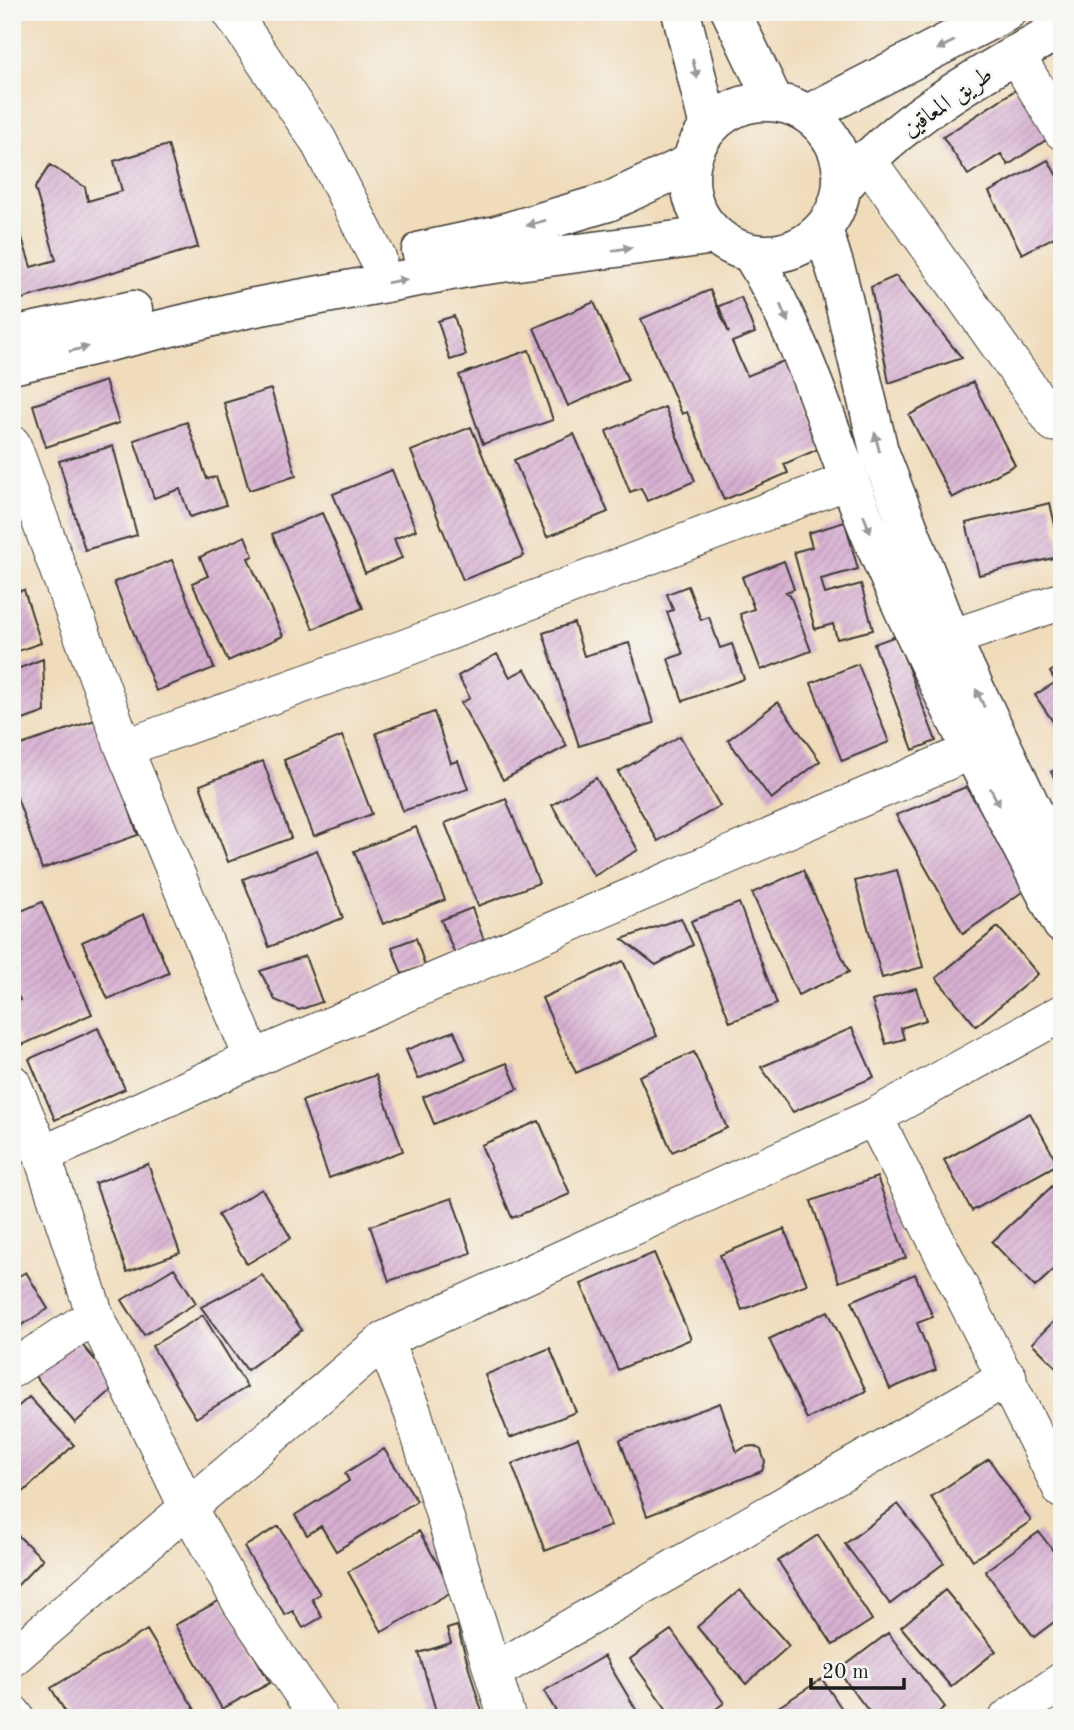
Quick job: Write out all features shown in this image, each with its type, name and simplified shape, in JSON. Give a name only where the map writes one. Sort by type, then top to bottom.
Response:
[{"type":"street","points":[[231,12],[318,140],[378,259]]},
{"type":"street","points":[[681,12],[709,127]]},
{"type":"street","points":[[731,12],[791,108]]},
{"type":"street","name":"طريق المعاقين","points":[[791,108],[1006,12]]},
{"type":"street","name":"طريق المعاقين","points":[[854,172],[941,101],[1062,28]]},
{"type":"street","points":[[1015,54],[1062,131]]},
{"type":"street","points":[[854,172],[837,209],[823,229],[790,251],[778,254],[751,253],[732,247],[715,235],[693,202],[689,183],[691,163],[698,144],[709,127],[728,112],[750,103],[791,108],[824,127],[836,145],[842,165],[854,172],[1054,423]]},
{"type":"street","points":[[12,336],[496,235],[608,202],[691,163]]},
{"type":"street","points":[[823,229],[838,277],[879,451],[951,638],[1062,870]]},
{"type":"street","points":[[12,365],[250,308],[472,267],[715,235]]},
{"type":"street","points":[[751,253],[776,294],[814,378],[876,548],[971,751],[1062,925]]},
{"type":"street","points":[[12,444],[124,748],[253,1059]]},
{"type":"street","points":[[124,748],[405,648],[850,480]]},
{"type":"street","points":[[951,638],[1062,601]]},
{"type":"street","points":[[42,1155],[253,1059],[971,751]]},
{"type":"street","points":[[12,1658],[189,1510],[384,1340],[874,1117],[1062,1013]]},
{"type":"street","points":[[12,1083],[42,1155],[95,1315],[189,1510],[241,1603],[319,1718]]},
{"type":"street","points":[[874,1117],[1062,1490]]},
{"type":"street","points":[[12,1369],[95,1315]]},
{"type":"street","points":[[384,1340],[413,1413],[507,1718]]},
{"type":"street","points":[[493,1672],[1007,1377]]},
{"type":"street","points":[[1008,1718],[1062,1681]]},
{"type":"street","points":[[12,1713],[16,1718]]},
{"type":"building","points":[[1017,89],[1049,138],[1008,165],[1001,154],[968,175],[943,137]]},
{"type":"building","points":[[168,145],[198,247],[12,302],[12,219],[17,222],[31,267],[56,260],[35,188],[50,165],[85,187],[88,201],[122,191],[114,161]]},
{"type":"building","points":[[1048,160],[1062,185],[1062,233],[1022,254],[989,192]]},
{"type":"building","points":[[896,276],[962,358],[889,383],[871,287]]},
{"type":"building","points":[[710,290],[729,333],[719,306],[741,297],[755,333],[732,342],[747,376],[786,360],[823,447],[784,464],[788,473],[724,500],[687,412],[682,414],[641,319]]},
{"type":"building","points":[[594,302],[628,380],[568,406],[534,328]]},
{"type":"building","points":[[454,316],[466,355],[450,360],[438,321]]},
{"type":"building","points":[[529,350],[553,420],[483,444],[459,375]]},
{"type":"building","points":[[105,381],[119,423],[46,447],[33,405]]},
{"type":"building","points":[[973,382],[1015,465],[952,498],[909,415]]},
{"type":"building","points":[[271,389],[296,476],[249,490],[224,403]]},
{"type":"building","points":[[665,407],[695,481],[647,501],[641,488],[630,492],[606,431]]},
{"type":"building","points":[[187,422],[207,479],[216,477],[226,505],[190,517],[180,489],[154,498],[134,440]]},
{"type":"building","points":[[471,427],[524,556],[463,580],[411,451]]},
{"type":"building","points":[[574,434],[608,512],[547,537],[514,460]]},
{"type":"building","points":[[113,446],[137,535],[85,550],[59,461]]},
{"type":"building","points":[[392,470],[416,530],[394,539],[402,558],[365,573],[333,494]]},
{"type":"building","points":[[1050,503],[1062,556],[979,575],[966,523]]},
{"type":"building","points":[[322,513],[363,608],[313,629],[272,534]]},
{"type":"building","points":[[845,522],[858,569],[821,579],[825,594],[861,584],[873,630],[837,639],[833,624],[815,629],[794,552],[812,547],[808,533]]},
{"type":"building","points":[[245,536],[253,556],[248,558],[283,636],[228,661],[192,583],[208,576],[200,557]]},
{"type":"building","points":[[172,560],[214,668],[156,691],[114,582]]},
{"type":"building","points":[[784,561],[794,589],[786,592],[790,595],[811,651],[761,670],[740,614],[754,609],[742,577]]},
{"type":"building","points":[[688,586],[701,620],[709,617],[720,648],[732,644],[744,679],[683,701],[668,659],[683,654],[667,612],[673,610],[667,594]]},
{"type":"building","points":[[24,590],[41,643],[12,653],[12,593]]},
{"type":"building","points":[[574,623],[584,656],[629,643],[654,723],[579,746],[543,633]]},
{"type":"building","points":[[896,636],[936,741],[913,750],[874,644]]},
{"type":"building","points":[[497,654],[510,677],[525,669],[567,746],[503,780],[461,703],[470,698],[458,676]]},
{"type":"building","points":[[43,659],[45,712],[12,724],[12,671]]},
{"type":"building","points":[[858,664],[889,742],[842,761],[811,683]]},
{"type":"building","points":[[1062,664],[1062,735],[1035,695],[1056,682],[1050,672]]},
{"type":"building","points":[[778,702],[820,761],[771,799],[728,740]]},
{"type":"building","points":[[434,712],[451,763],[458,761],[468,789],[403,811],[376,733]]},
{"type":"building","points":[[98,719],[138,835],[42,869],[12,783],[12,748]]},
{"type":"building","points":[[342,736],[372,814],[314,836],[284,760]]},
{"type":"building","points":[[680,736],[720,806],[658,841],[618,772]]},
{"type":"building","points":[[263,761],[291,838],[228,862],[200,785]]},
{"type":"building","points":[[1062,766],[1062,791],[1051,772]]},
{"type":"building","points":[[596,778],[638,850],[594,876],[552,805]]},
{"type":"building","points":[[966,787],[1029,887],[963,934],[896,815]]},
{"type":"building","points":[[506,799],[539,883],[478,906],[445,823]]},
{"type":"building","points":[[416,827],[445,900],[383,924],[354,851]]},
{"type":"building","points":[[317,850],[343,918],[269,947],[243,879]]},
{"type":"building","points":[[803,870],[849,972],[798,995],[752,893]]},
{"type":"building","points":[[897,870],[923,967],[882,978],[855,881]]},
{"type":"building","points":[[42,902],[92,1014],[22,1045],[12,1023],[12,1003],[20,1000],[12,984],[12,915]]},
{"type":"building","points":[[739,903],[777,1004],[730,1022],[691,921]]},
{"type":"building","points":[[472,908],[485,943],[455,954],[441,920]]},
{"type":"building","points":[[144,914],[169,973],[108,999],[82,942]]},
{"type":"building","points":[[681,918],[693,945],[656,965],[622,939]]},
{"type":"building","points":[[998,927],[1038,974],[976,1026],[936,978]]},
{"type":"building","points":[[416,938],[425,966],[402,974],[392,947]]},
{"type":"building","points":[[305,956],[322,1002],[299,1010],[275,1000],[260,971]]},
{"type":"building","points":[[623,961],[657,1036],[576,1073],[542,998]]},
{"type":"building","points":[[916,988],[926,1020],[901,1028],[904,1039],[886,1044],[872,1001]]},
{"type":"building","points":[[98,1028],[125,1089],[55,1120],[29,1059]]},
{"type":"building","points":[[852,1028],[874,1077],[793,1112],[761,1067]]},
{"type":"building","points":[[454,1031],[466,1059],[418,1079],[406,1050]]},
{"type":"building","points":[[694,1052],[727,1128],[672,1152],[639,1076]]},
{"type":"building","points":[[507,1063],[518,1089],[434,1124],[423,1097]]},
{"type":"building","points":[[376,1075],[403,1151],[329,1178],[302,1101]]},
{"type":"building","points":[[1030,1113],[1058,1164],[972,1211],[944,1160]]},
{"type":"building","points":[[539,1121],[570,1194],[512,1218],[481,1145]]},
{"type":"building","points":[[148,1164],[180,1253],[127,1272],[95,1183]]},
{"type":"building","points":[[877,1177],[906,1258],[839,1282],[811,1201]]},
{"type":"building","points":[[1062,1177],[1062,1262],[1035,1287],[992,1242]]},
{"type":"building","points":[[262,1189],[291,1238],[247,1264],[218,1215]]},
{"type":"building","points":[[452,1198],[471,1253],[389,1281],[370,1226]]},
{"type":"building","points":[[784,1229],[807,1284],[742,1310],[720,1255]]},
{"type":"building","points":[[654,1253],[691,1339],[618,1370],[581,1284]]},
{"type":"building","points":[[174,1268],[196,1303],[144,1335],[122,1300]]},
{"type":"building","points":[[26,1272],[48,1309],[12,1331],[12,1280]]},
{"type":"building","points":[[915,1274],[933,1317],[917,1323],[936,1370],[890,1389],[852,1301]]},
{"type":"building","points":[[262,1275],[302,1330],[247,1370],[201,1307]]},
{"type":"building","points":[[828,1311],[866,1391],[807,1419],[769,1339]]},
{"type":"building","points":[[1062,1313],[1062,1373],[1032,1343]]},
{"type":"building","points":[[203,1315],[247,1387],[196,1418],[152,1346]]},
{"type":"building","points":[[75,1337],[117,1385],[75,1423],[33,1374]]},
{"type":"building","points":[[550,1348],[576,1412],[510,1438],[485,1375]]},
{"type":"building","points":[[29,1397],[74,1445],[19,1496],[12,1489],[12,1412]]},
{"type":"building","points":[[720,1403],[737,1452],[754,1446],[761,1450],[765,1462],[762,1471],[647,1516],[620,1440]]},
{"type":"building","points":[[578,1438],[611,1526],[545,1551],[512,1464]]},
{"type":"building","points":[[384,1449],[417,1501],[336,1551],[321,1526],[307,1535],[295,1515],[349,1481],[345,1473]]},
{"type":"building","points":[[989,1459],[1031,1521],[973,1560],[931,1497]]},
{"type":"building","points":[[898,1504],[944,1563],[890,1604],[845,1544]]},
{"type":"building","points":[[279,1526],[320,1594],[312,1599],[322,1617],[303,1628],[293,1611],[285,1615],[244,1547]]},
{"type":"building","points":[[12,1530],[43,1559],[12,1591]]},
{"type":"building","points":[[419,1531],[453,1591],[382,1632],[348,1572]]},
{"type":"building","points":[[1039,1532],[1062,1563],[1062,1616],[1034,1637],[985,1571]]},
{"type":"building","points":[[818,1535],[872,1620],[833,1645],[778,1561]]},
{"type":"building","points":[[740,1590],[789,1646],[746,1684],[697,1627]]},
{"type":"building","points":[[945,1590],[996,1651],[951,1687],[901,1627]]},
{"type":"building","points":[[222,1599],[270,1683],[222,1709],[175,1625]]},
{"type":"building","points":[[457,1626],[484,1718],[438,1718],[419,1653],[451,1643],[447,1629]]},
{"type":"building","points":[[147,1630],[195,1710],[181,1718],[69,1718],[51,1688]]},
{"type":"building","points":[[671,1630],[724,1703],[703,1718],[673,1718],[630,1659]]},
{"type":"building","points":[[888,1633],[945,1707],[931,1718],[874,1718],[838,1671]]},
{"type":"building","points":[[604,1656],[641,1718],[560,1718],[544,1691]]},
{"type":"building","points":[[822,1679],[848,1718],[768,1718],[766,1715]]}]
